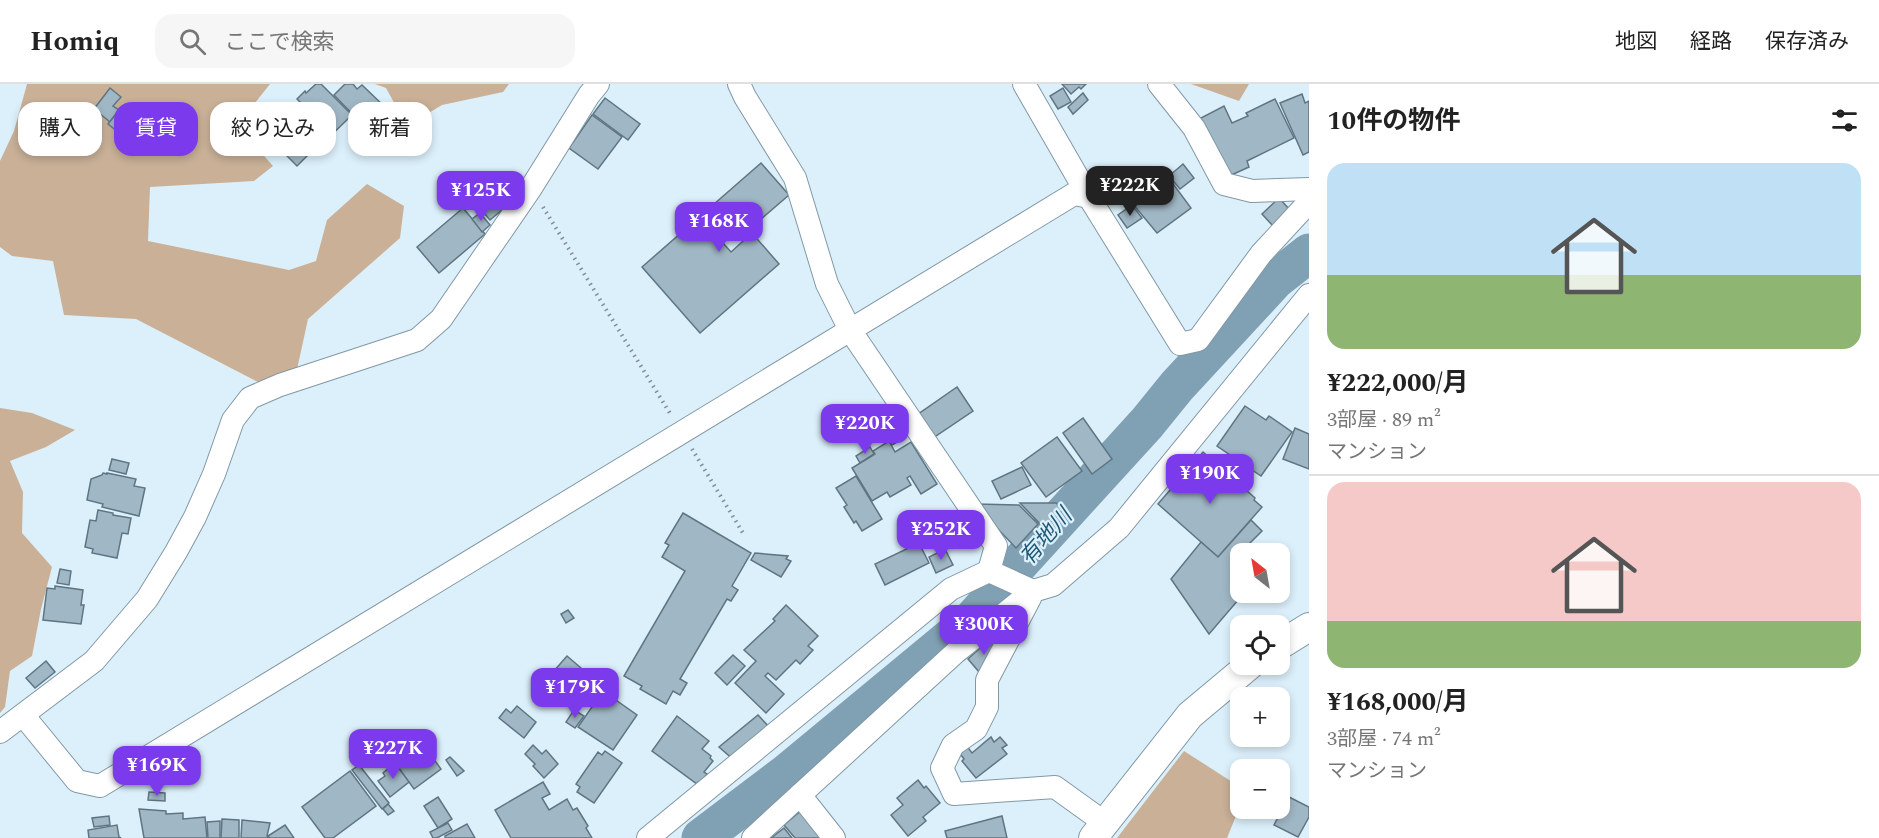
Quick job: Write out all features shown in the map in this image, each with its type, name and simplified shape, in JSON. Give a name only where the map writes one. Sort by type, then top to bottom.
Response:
[{"type":"main road","points":[[1290,639],[1309,627]]},
{"type":"main road","points":[[1099,831],[1190,715],[1238,675]]},
{"type":"street","points":[[0,732],[94,661],[147,599],[195,517],[214,474],[233,420],[250,398],[417,340],[441,319],[531,188],[598,84]]},
{"type":"street","points":[[648,838],[951,589],[988,571],[996,546],[850,330],[827,284],[795,178],[739,84]]},
{"type":"street","points":[[1024,84],[1089,197],[1180,344],[1198,340],[1261,254],[1309,202]]},
{"type":"street","points":[[1159,84],[1194,128],[1224,184],[1252,191],[1309,189]]},
{"type":"street","points":[[23,715],[77,782],[100,786],[1074,194],[1089,197]]},
{"type":"street","points":[[753,838],[956,652],[1033,591],[1053,585],[1119,528],[1309,295]]},
{"type":"street","points":[[988,571],[1033,591]]},
{"type":"street","points":[[1033,591],[987,680],[987,707],[976,729],[953,746],[942,768],[954,794],[1055,787],[1099,831]]},
{"type":"street","points":[[800,795],[834,838]]},
{"type":"path","points":[[531,188],[743,534]]},
{"type":"shaded area","points":[[27,84],[270,84],[256,102],[210,102],[210,156],[264,156],[273,166],[254,181],[150,187],[148,241],[289,270],[316,261],[327,220],[367,184],[404,206],[400,238],[308,319],[296,374],[260,383],[136,319],[64,315],[53,261],[12,256],[0,247],[0,161],[18,117],[18,156],[102,156],[102,102],[22,102]]},
{"type":"shaded area","points":[[375,84],[509,84],[503,92],[442,105],[432,111],[432,102],[394,102],[386,88]]},
{"type":"shaded area","points":[[1191,84],[1249,84],[1239,101]]},
{"type":"shaded area","points":[[0,408],[32,413],[75,430],[46,447],[10,461],[23,492],[22,533],[52,567],[32,656],[10,671],[5,707],[0,713]]},
{"type":"shaded area","points":[[1184,751],[1230,781],[1230,819],[1235,819],[1227,838],[1117,838]]},
{"type":"building","points":[[316,84],[321,84],[348,111],[348,119],[336,131],[336,102],[300,102],[297,99],[305,91],[306,93]]},
{"type":"building","points":[[345,84],[353,84],[357,89],[362,85],[380,102],[348,102],[348,109],[334,95]]},
{"type":"building","points":[[1062,84],[1086,84],[1071,94]]},
{"type":"building","points":[[110,88],[121,97],[114,102],[114,117],[110,122],[102,116],[102,102],[99,102]]},
{"type":"building","points":[[1063,88],[1071,102],[1058,109],[1050,96]]},
{"type":"building","points":[[1083,93],[1088,100],[1073,114],[1068,107]]},
{"type":"building","points":[[1302,94],[1305,103],[1309,101],[1309,152],[1303,155],[1280,103]]},
{"type":"building","points":[[605,98],[640,124],[628,140],[593,114]]},
{"type":"building","points":[[1275,99],[1294,138],[1247,161],[1249,167],[1227,177],[1199,119],[1224,106],[1232,123],[1248,116],[1246,113]]},
{"type":"building","points":[[592,115],[622,137],[598,169],[569,148]]},
{"type":"building","points":[[114,117],[114,129],[108,124]]},
{"type":"building","points":[[287,156],[307,156],[297,166]]},
{"type":"building","points":[[761,163],[789,195],[753,226],[747,220],[722,242],[731,252],[752,233],[779,264],[700,333],[642,267]]},
{"type":"building","points":[[1183,164],[1194,178],[1180,189],[1169,176]]},
{"type":"building","points":[[1168,177],[1191,208],[1157,233],[1132,203]]},
{"type":"building","points":[[500,184],[514,200],[490,220],[476,204]]},
{"type":"building","points":[[1279,198],[1290,210],[1273,226],[1262,214]]},
{"type":"building","points":[[1132,205],[1142,218],[1127,228],[1118,215]]},
{"type":"building","points":[[463,208],[485,234],[439,273],[417,247]]},
{"type":"building","points":[[480,213],[490,225],[482,232],[472,219]]},
{"type":"building","points":[[957,387],[973,411],[933,438],[914,417]]},
{"type":"building","points":[[1245,406],[1266,420],[1269,416],[1292,432],[1261,476],[1217,446]]},
{"type":"building","points":[[1083,418],[1112,459],[1092,474],[1063,433]]},
{"type":"building","points":[[1295,428],[1309,434],[1309,469],[1283,459]]},
{"type":"building","points":[[900,430],[904,438],[892,445],[887,438]]},
{"type":"building","points":[[1057,437],[1082,471],[1046,497],[1021,463]]},
{"type":"building","points":[[889,441],[895,452],[911,442],[937,484],[921,494],[910,476],[907,478],[911,485],[890,497],[887,492],[872,501],[852,468],[875,454],[873,451]]},
{"type":"building","points":[[870,447],[874,454],[860,463],[856,456]]},
{"type":"building","points":[[1203,452],[1255,498],[1254,500],[1262,507],[1218,557],[1158,504]]},
{"type":"building","points":[[112,459],[129,463],[126,474],[109,470]]},
{"type":"building","points":[[1022,467],[1031,485],[1001,499],[992,481]]},
{"type":"building","points":[[103,473],[136,479],[134,486],[145,488],[139,516],[102,507],[103,504],[87,500],[91,479]]},
{"type":"building","points":[[856,476],[882,519],[862,531],[844,507],[847,505],[836,488]]},
{"type":"building","points":[[1020,503],[1056,503],[1063,510],[1044,528]]},
{"type":"building","points":[[976,504],[1019,505],[1038,524],[1016,548]]},
{"type":"building","points":[[98,510],[131,518],[128,534],[122,533],[117,558],[92,553],[93,549],[85,547],[90,520],[96,521]]},
{"type":"building","points":[[683,513],[751,553],[732,586],[738,590],[731,601],[727,599],[680,679],[687,683],[680,695],[673,691],[666,704],[640,689],[642,686],[624,676],[685,571],[662,557],[669,545],[665,543]]},
{"type":"building","points":[[1251,520],[1262,531],[1250,543],[1230,543]]},
{"type":"building","points":[[1201,542],[1218,557],[1230,544],[1230,603],[1236,603],[1209,634],[1171,579]]},
{"type":"building","points":[[919,543],[929,563],[885,585],[875,564]]},
{"type":"building","points":[[945,549],[953,565],[936,573],[929,557]]},
{"type":"building","points":[[755,553],[788,556],[786,559],[791,561],[781,577],[751,560]]},
{"type":"building","points":[[60,569],[71,571],[69,585],[57,583]]},
{"type":"building","points":[[55,586],[83,590],[81,605],[84,605],[81,624],[43,620],[47,588],[55,589]]},
{"type":"building","points":[[786,605],[818,636],[808,646],[813,650],[800,664],[796,660],[776,680],[768,673],[765,676],[784,694],[766,713],[735,683],[756,661],[744,650],[775,621],[773,619]]},
{"type":"building","points":[[568,610],[574,618],[566,623],[561,614]]},
{"type":"building","points":[[990,639],[1000,651],[980,673],[968,659]]},
{"type":"building","points":[[733,655],[745,666],[727,685],[715,673]]},
{"type":"building","points":[[567,656],[595,680],[575,702],[563,692],[561,695],[547,679]]},
{"type":"building","points":[[46,661],[55,672],[35,688],[26,678]]},
{"type":"building","points":[[603,691],[637,715],[613,750],[578,727]]},
{"type":"building","points":[[517,706],[536,722],[524,738],[499,718],[506,709],[511,713]]},
{"type":"building","points":[[574,710],[584,716],[575,728],[566,722]]},
{"type":"building","points":[[758,715],[772,730],[735,761],[719,747]]},
{"type":"building","points":[[677,716],[709,741],[702,749],[711,756],[713,761],[704,772],[707,774],[697,784],[652,751]]},
{"type":"building","points":[[991,737],[994,742],[1000,737],[1007,745],[1002,748],[1007,754],[976,778],[962,761],[964,759],[958,751],[966,745],[972,753]]},
{"type":"building","points":[[533,745],[542,754],[546,750],[558,764],[544,778],[525,754]]},
{"type":"building","points":[[425,747],[441,769],[414,789],[398,767]]},
{"type":"building","points":[[605,751],[622,763],[594,803],[577,792],[580,787],[576,784],[598,752],[602,755]]},
{"type":"building","points":[[450,757],[464,771],[457,776],[446,760]]},
{"type":"building","points":[[395,763],[409,782],[390,797],[378,781],[385,776],[383,773]]},
{"type":"building","points":[[359,765],[389,803],[382,809],[352,770]]},
{"type":"building","points":[[350,771],[376,806],[333,838],[325,838],[302,807]]},
{"type":"building","points":[[918,780],[940,803],[923,817],[926,821],[908,836],[891,815],[903,805],[897,798]]},
{"type":"building","points":[[543,782],[550,794],[542,798],[549,810],[567,799],[573,810],[577,808],[592,838],[511,838],[495,810]]},
{"type":"building","points":[[149,792],[165,793],[165,801],[148,800]]},
{"type":"building","points":[[438,797],[452,819],[438,828],[424,806]]},
{"type":"building","points":[[1290,798],[1309,807],[1309,817],[1298,837],[1274,825],[1277,819],[1290,819]]},
{"type":"building","points":[[388,804],[394,811],[388,815],[383,809]]},
{"type":"building","points":[[804,808],[828,838],[795,838],[784,825]]},
{"type":"building","points":[[139,809],[166,811],[166,814],[183,813],[183,819],[205,817],[207,838],[144,838]]},
{"type":"building","points":[[109,816],[110,825],[94,827],[92,818]]},
{"type":"building","points":[[1002,816],[1007,838],[947,838],[945,831]]},
{"type":"building","points":[[222,819],[239,820],[239,838],[221,838]]},
{"type":"building","points":[[242,820],[270,823],[267,836],[269,838],[241,838]]},
{"type":"building","points":[[220,821],[220,838],[208,838],[207,822]]},
{"type":"building","points":[[448,823],[452,830],[433,838],[430,832]]},
{"type":"building","points":[[467,824],[475,838],[445,838],[445,836]]},
{"type":"building","points":[[117,825],[121,838],[89,838],[88,830]]},
{"type":"building","points":[[285,825],[294,838],[270,838],[268,836]]},
{"type":"building","points":[[784,828],[792,838],[771,838]]},
{"type":"waterway","name":"有地川","points":[[701,838],[787,773],[972,620],[1014,569],[1147,423],[1177,386],[1275,280],[1309,253]]}]
